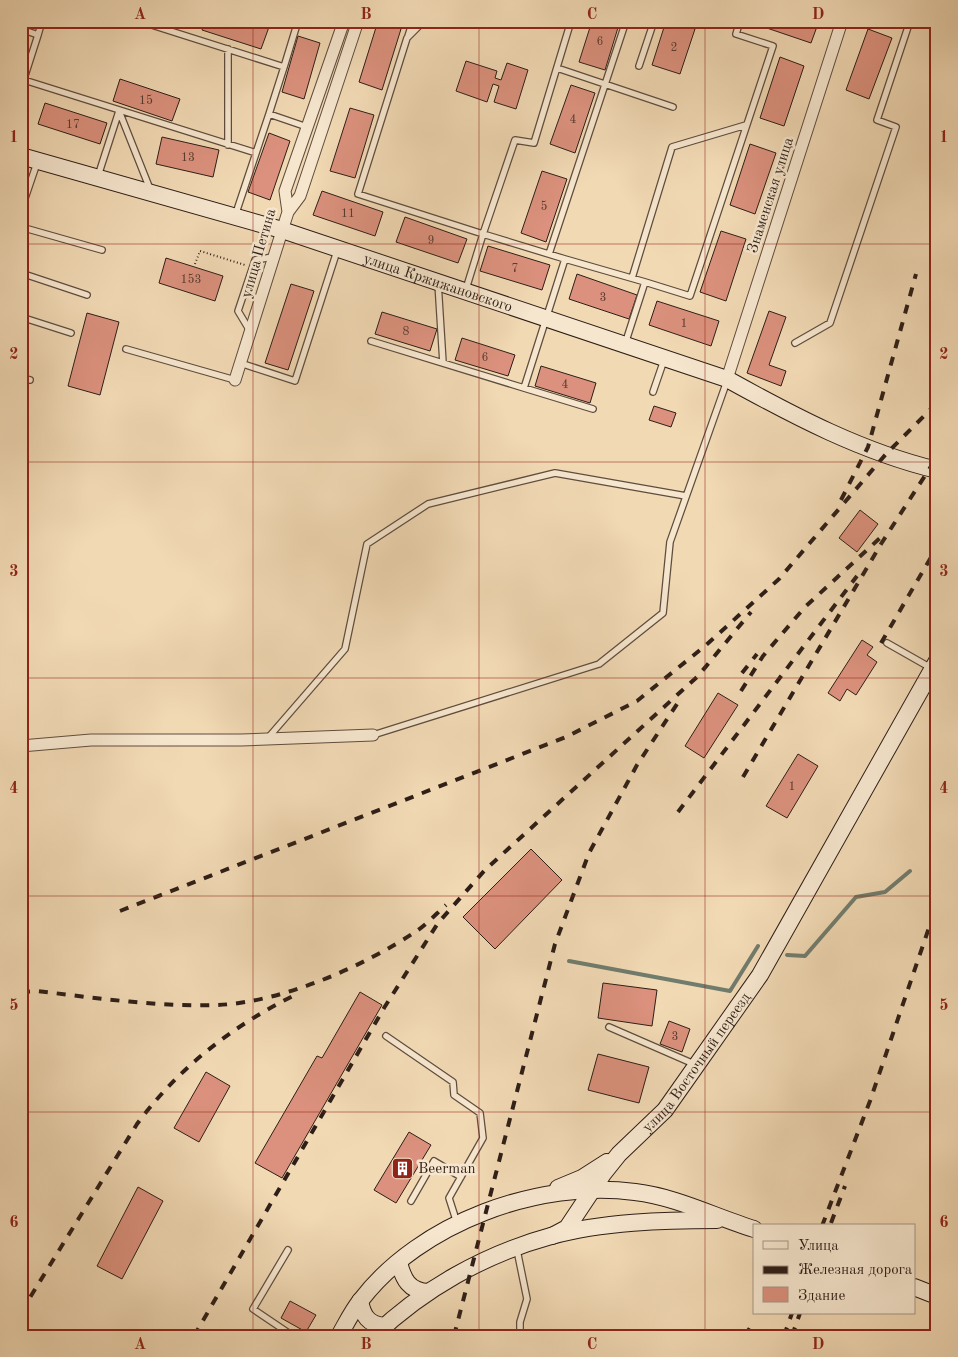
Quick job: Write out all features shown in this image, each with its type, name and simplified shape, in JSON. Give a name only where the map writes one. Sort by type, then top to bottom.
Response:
[{"type":"street","name":"Знаменская улица","points":[[727,379],[842,21]]},
{"type":"street","points":[[288,212],[300,196],[357,24],[341,22]]},
{"type":"street","name":"улица Петина","points":[[234,380],[288,212],[285,191],[341,22]]},
{"type":"street","name":"улица Кржижановского","points":[[21,156],[282,230],[625,344],[727,379],[791,414],[845,438],[886,454],[937,470]]},
{"type":"street","name":"улица Восточный переезд","points":[[552,1236],[567,1228],[592,1189],[619,1154],[665,1110],[760,975],[935,665]]},
{"type":"street","points":[[21,746],[91,740],[267,739],[373,735]]},
{"type":"street","points":[[539,1197],[582,1178],[619,1154]]},
{"type":"street","points":[[339,1336],[360,1301],[399,1262],[457,1224],[487,1210],[539,1197],[592,1189],[636,1192],[686,1204],[725,1220],[753,1229]]},
{"type":"street","points":[[360,1301],[366,1319],[379,1331],[428,1292],[470,1268],[517,1248],[552,1236],[630,1223],[725,1220]]},
{"type":"street","points":[[399,1262],[402,1276],[409,1286],[418,1291],[428,1292]]},
{"type":"street","points":[[916,1282],[937,1287]]},
{"type":"street","points":[[916,1288],[937,1296]]},
{"type":"lane","points":[[21,88],[42,21]]},
{"type":"lane","points":[[139,21],[284,67]]},
{"type":"lane","points":[[235,217],[298,21]]},
{"type":"lane","points":[[413,21],[358,194],[483,234],[690,296],[773,46],[736,34],[740,21]]},
{"type":"lane","points":[[408,38],[424,21]]},
{"type":"lane","points":[[465,291],[515,140],[534,143],[571,21]]},
{"type":"lane","points":[[549,254],[626,21]]},
{"type":"lane","points":[[638,66],[654,21]]},
{"type":"lane","points":[[795,343],[830,323],[896,127],[878,120],[910,21]]},
{"type":"lane","points":[[21,29],[38,34]]},
{"type":"lane","points":[[228,49],[228,145]]},
{"type":"lane","points":[[557,68],[673,107]]},
{"type":"lane","points":[[24,80],[256,153]]},
{"type":"lane","points":[[98,178],[119,110]]},
{"type":"lane","points":[[119,110],[152,194]]},
{"type":"lane","points":[[269,114],[307,126]]},
{"type":"lane","points":[[632,278],[672,147],[746,125]]},
{"type":"lane","points":[[21,210],[38,161]]},
{"type":"lane","points":[[21,227],[102,250]]},
{"type":"lane","points":[[240,363],[295,381],[338,248]]},
{"type":"lane","points":[[250,331],[238,311],[254,260],[273,257]]},
{"type":"lane","points":[[524,388],[565,259]]},
{"type":"lane","points":[[21,273],[87,295]]},
{"type":"lane","points":[[437,281],[443,363]]},
{"type":"lane","points":[[625,344],[645,282]]},
{"type":"lane","points":[[21,318],[71,333]]},
{"type":"lane","points":[[371,341],[593,409]]},
{"type":"lane","points":[[126,349],[234,380]]},
{"type":"lane","points":[[653,392],[665,358]]},
{"type":"lane","points":[[21,378],[30,380]]},
{"type":"lane","points":[[373,735],[600,664],[662,613],[670,542],[727,379]]},
{"type":"lane","points":[[267,739],[345,649],[367,544],[428,504],[556,473],[686,496]]},
{"type":"lane","points":[[888,643],[935,665]]},
{"type":"lane","points":[[609,1027],[696,1065]]},
{"type":"lane","points":[[386,1036],[453,1082],[454,1095],[480,1113],[483,1138],[449,1198],[457,1224]]},
{"type":"lane","points":[[411,1201],[434,1161],[461,1177]]},
{"type":"lane","points":[[517,1248],[527,1299],[520,1322],[520,1336]]},
{"type":"lane","points":[[288,1250],[253,1309],[293,1336]]},
{"type":"path","points":[[195,264],[200,251],[252,267]]},
{"type":"building","points":[[205,21],[251,21],[269,27],[261,49],[202,30]]},
{"type":"building","points":[[378,21],[401,29],[382,90],[359,82]]},
{"type":"building","points":[[592,21],[620,21],[605,70],[579,62]]},
{"type":"building","points":[[666,21],[695,29],[680,74],[652,65]]},
{"type":"building","points":[[753,21],[819,21],[811,43],[752,23]]},
{"type":"building","points":[[868,29],[892,38],[869,99],[846,90]]},
{"type":"building","points":[[298,36],[320,43],[304,99],[282,92]]},
{"type":"building","points":[[780,57],[804,66],[784,126],[760,118]]},
{"type":"building","points":[[466,61],[497,71],[495,78],[501,80],[507,63],[528,70],[516,109],[494,102],[499,86],[493,84],[487,102],[456,91]]},
{"type":"building","points":[[120,79],[180,99],[172,121],[113,101]]},
{"type":"building","points":[[571,85],[595,93],[575,153],[550,144]]},
{"type":"building","points":[[45,103],[107,123],[100,144],[38,124]]},
{"type":"building","points":[[350,108],[374,115],[355,178],[330,171]]},
{"type":"building","points":[[269,133],[290,141],[270,200],[248,192]]},
{"type":"building","points":[[162,137],[219,150],[213,177],[156,164]]},
{"type":"building","points":[[750,144],[776,153],[755,214],[730,205]]},
{"type":"building","points":[[542,171],[567,179],[546,242],[521,233]]},
{"type":"building","points":[[322,191],[383,212],[375,236],[313,215]]},
{"type":"building","points":[[405,217],[467,239],[458,263],[396,242]]},
{"type":"building","points":[[721,231],[746,239],[726,301],[700,292]]},
{"type":"building","points":[[488,246],[550,265],[542,290],[480,271]]},
{"type":"building","points":[[166,258],[223,276],[215,301],[159,283]]},
{"type":"building","points":[[577,274],[637,295],[629,319],[569,299]]},
{"type":"building","points":[[291,284],[314,291],[288,370],[265,363]]},
{"type":"building","points":[[657,301],[719,321],[711,346],[649,325]]},
{"type":"building","points":[[769,311],[786,317],[769,365],[786,371],[781,386],[747,373]]},
{"type":"building","points":[[382,312],[437,329],[430,351],[375,334]]},
{"type":"building","points":[[87,313],[119,322],[100,395],[68,386]]},
{"type":"building","points":[[462,338],[515,355],[508,376],[455,360]]},
{"type":"building","points":[[541,366],[596,383],[590,403],[535,386]]},
{"type":"building","points":[[654,406],[676,413],[671,427],[649,420]]},
{"type":"building","points":[[860,510],[878,524],[857,552],[839,538]]},
{"type":"building","points":[[862,640],[873,647],[867,655],[877,662],[856,695],[847,689],[840,701],[828,693]]},
{"type":"building","points":[[718,693],[738,705],[704,758],[685,746]]},
{"type":"building","points":[[798,754],[818,766],[787,818],[766,806]]},
{"type":"building","points":[[531,849],[562,880],[495,949],[463,917]]},
{"type":"building","points":[[603,983],[657,990],[652,1026],[598,1018]]},
{"type":"building","points":[[360,992],[382,1005],[282,1178],[255,1163],[317,1056],[322,1058]]},
{"type":"building","points":[[669,1021],[690,1029],[682,1052],[660,1044]]},
{"type":"building","points":[[598,1054],[649,1067],[639,1103],[588,1090]]},
{"type":"building","points":[[206,1072],[230,1086],[199,1142],[174,1128]]},
{"type":"building","name":"Beerman","points":[[409,1132],[431,1145],[396,1203],[374,1190]]},
{"type":"building","points":[[138,1187],[163,1201],[122,1279],[97,1266]]},
{"type":"building","points":[[290,1301],[316,1315],[306,1332],[281,1318]]},
{"type":"waterway","points":[[787,955],[805,956],[856,897],[885,892],[910,871]]},
{"type":"waterway","points":[[569,961],[730,991],[758,946]]},
{"type":"railway","points":[[841,500],[868,447],[916,274]]},
{"type":"railway","points":[[120,911],[566,737],[637,701],[705,646],[779,579],[886,454],[937,403]]},
{"type":"railway","points":[[743,777],[881,544],[937,457]]},
{"type":"railway","points":[[741,691],[763,656],[805,607],[880,538]]},
{"type":"railway","points":[[881,643],[937,547]]},
{"type":"railway","points":[[678,812],[857,576]]},
{"type":"railway","points":[[194,1336],[384,1008],[438,923],[485,870],[698,676],[751,612]]},
{"type":"railway","points":[[742,673],[757,654]]},
{"type":"railway","points":[[454,1336],[555,944],[589,853],[637,765],[681,698]]},
{"type":"railway","points":[[823,1224],[870,1101],[937,904]]},
{"type":"railway","points":[[21,992],[37,991],[173,1005],[218,1005],[269,997],[349,969],[418,930],[446,905]]},
{"type":"railway","points":[[21,1312],[137,1124],[171,1083],[210,1048],[231,1033],[275,1005],[299,993]]},
{"type":"railway","points":[[831,1223],[845,1186]]},
{"type":"railway","points":[[784,1336],[792,1314]]},
{"type":"railway","points":[[792,1336],[800,1314]]},
{"type":"railway","points":[[745,1336],[754,1321]]},
{"type":"place","name":"Beerman","points":[[402,1168]]}]
